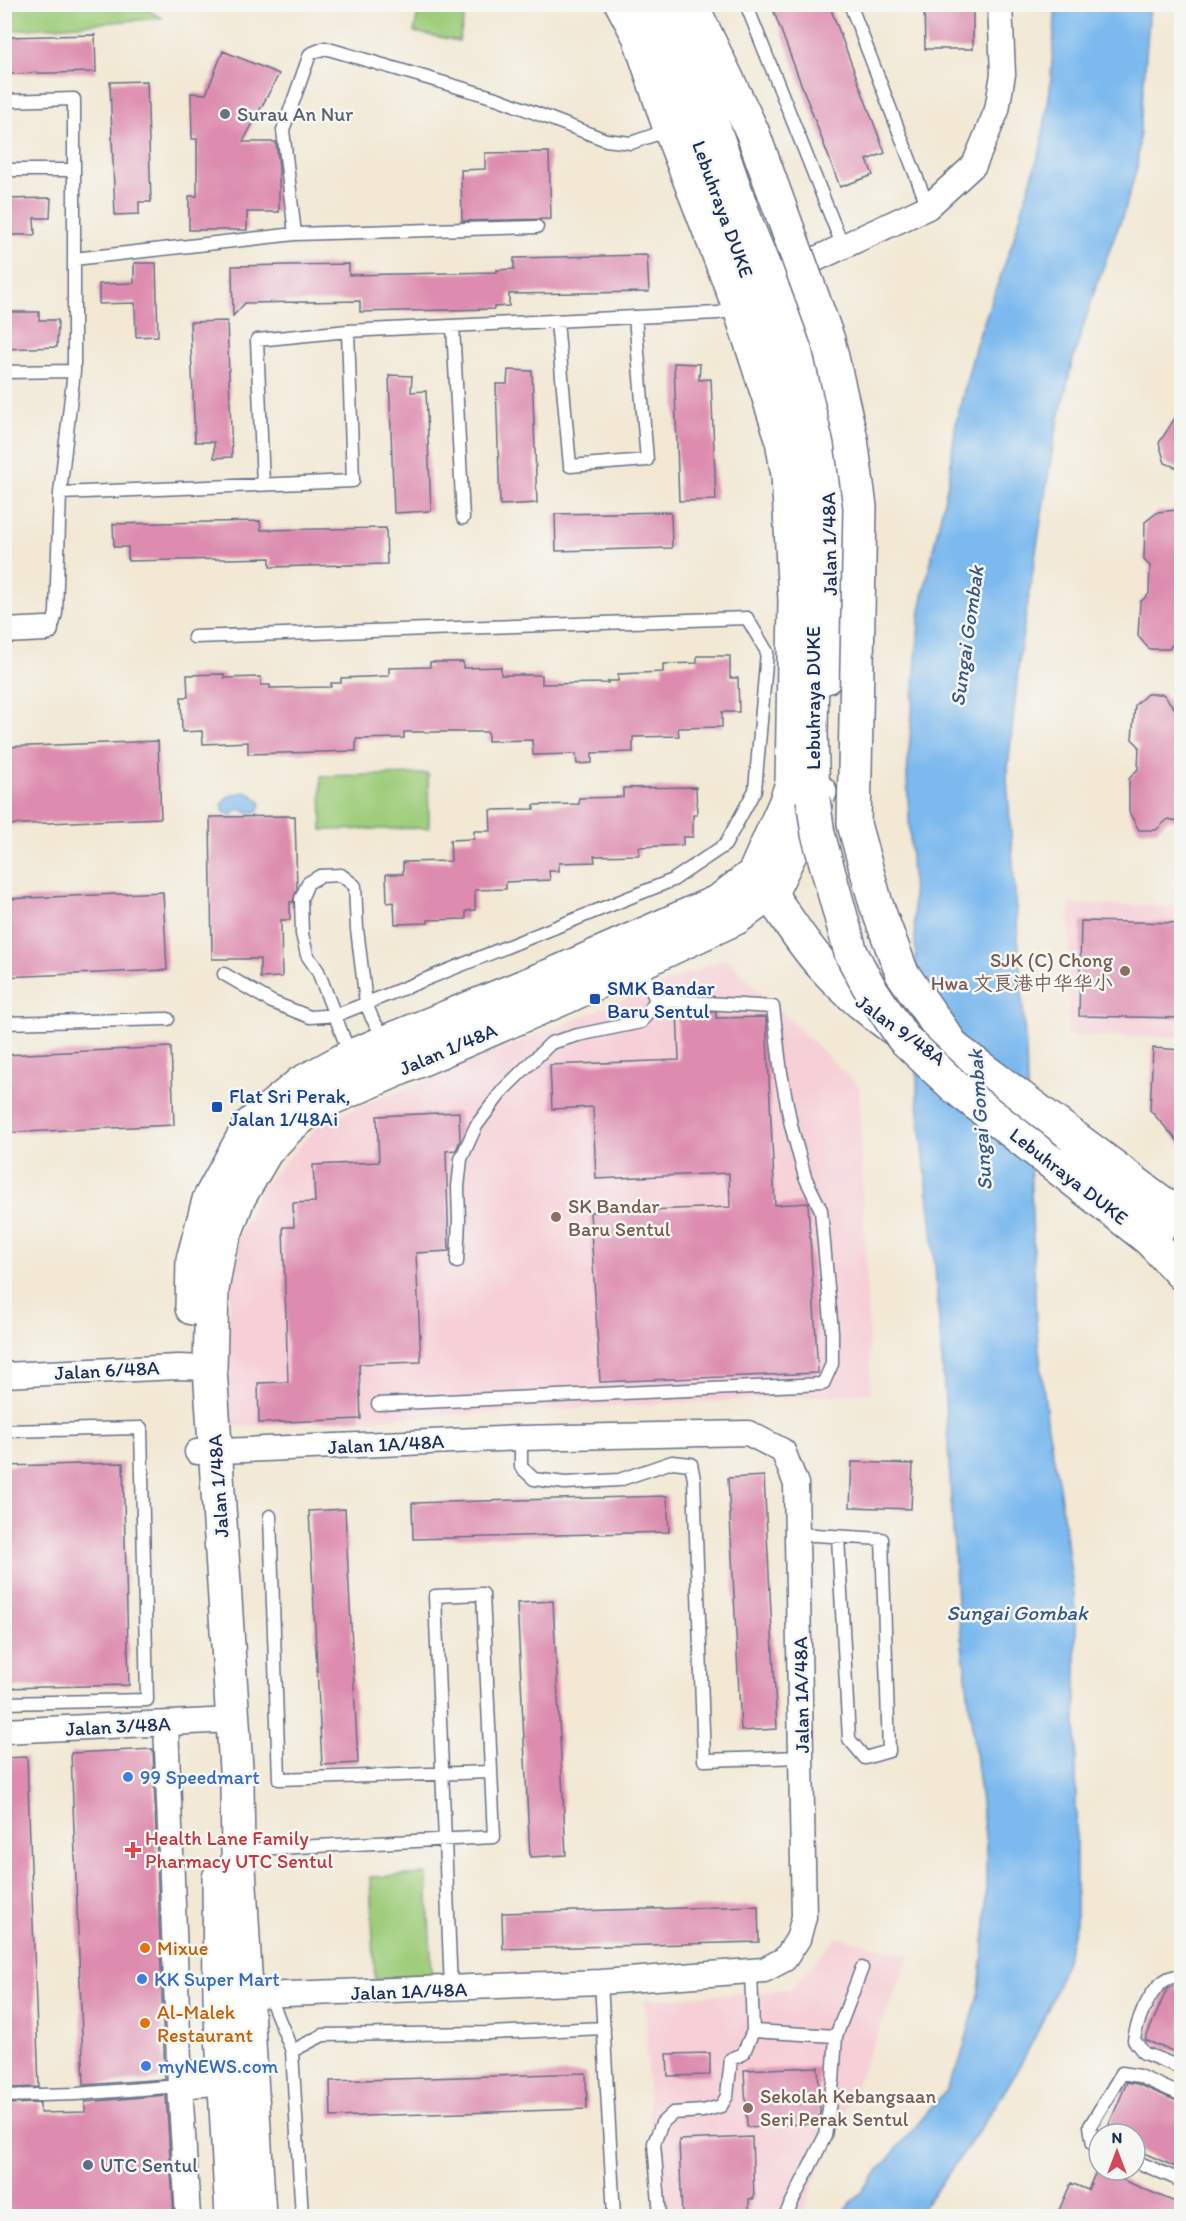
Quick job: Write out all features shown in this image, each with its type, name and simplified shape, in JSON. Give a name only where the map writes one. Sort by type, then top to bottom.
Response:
[{"type":"main road","name":"Jalan 1/48A","points":[[622,4],[639,36],[670,129],[740,309],[770,395],[788,475],[795,600],[792,784],[762,883]]},
{"type":"main road","name":"Lebuhraya DUKE","points":[[640,4],[664,49],[801,419],[814,522],[811,733],[813,799],[818,834],[851,953],[903,1038],[955,1087],[1149,1239],[1182,1274]]},
{"type":"main road","name":"Jalan 1/48A","points":[[200,1367],[219,1250],[238,1199],[266,1151],[290,1126],[318,1104],[639,964],[736,918],[762,883],[820,790],[831,597],[828,476],[797,349],[768,281],[692,64],[661,4]]},
{"type":"main road","points":[[682,4],[692,64]]},
{"type":"main road","name":"Lebuhraya DUKE","points":[[691,4],[752,131],[828,340],[851,439],[860,507],[854,824],[876,904],[902,973],[954,1048],[1169,1208],[1182,1221]]},
{"type":"main road","name":"Jalan 1/48A","points":[[232,2217],[226,2082],[245,1996],[219,1860],[222,1721],[207,1452],[193,1260],[209,1200],[250,1125],[301,1083],[351,1056],[559,972],[762,883]]},
{"type":"main road","name":"Jalan 9/48A","points":[[762,883],[821,965],[868,1011],[963,1074],[1094,1169],[1182,1255]]},
{"type":"main road","name":"Jalan 1/48A","points":[[222,1721],[237,1784],[245,1996],[259,2217]]},
{"type":"street","points":[[768,281],[928,207],[974,165],[997,110],[1003,75],[1000,4]]},
{"type":"street","points":[[4,631],[46,629]]},
{"type":"street","name":"Jalan 6/48A","points":[[4,1375],[200,1367]]},
{"type":"street","name":"Jalan 1A/48A","points":[[207,1452],[521,1438],[748,1433],[783,1451],[796,1484],[804,1917],[798,1939],[785,1959],[764,1970],[601,1982],[245,1996]]},
{"type":"street","name":"Jalan 3/48A","points":[[4,1731],[222,1721]]},
{"type":"street","points":[[166,1724],[180,2086],[188,2217]]},
{"type":"street","points":[[180,2086],[226,2082]]},
{"type":"lane","points":[[746,4],[843,247]]},
{"type":"lane","points":[[850,4],[928,207]]},
{"type":"lane","points":[[295,234],[283,130],[310,54],[325,48],[499,99],[606,140],[631,143],[670,129]]},
{"type":"lane","points":[[4,101],[74,99],[74,371],[60,493],[56,613],[53,624],[46,629]]},
{"type":"lane","points":[[4,171],[74,170]]},
{"type":"lane","points":[[74,259],[295,234],[537,227]]},
{"type":"lane","points":[[263,484],[257,340],[348,331],[718,313],[740,309]]},
{"type":"lane","points":[[557,321],[570,466],[647,460],[635,317]]},
{"type":"lane","points":[[453,326],[463,518]]},
{"type":"lane","points":[[60,493],[353,481],[348,331]]},
{"type":"lane","points":[[4,372],[74,371]]},
{"type":"lane","points":[[194,637],[747,618],[767,652],[755,790],[725,845],[673,880],[337,1015],[310,1017],[272,1002],[224,974]]},
{"type":"lane","points":[[351,1056],[318,971],[307,955],[302,934],[301,898],[308,883],[320,876],[341,875],[355,886],[357,929],[366,1003],[387,1043]]},
{"type":"lane","points":[[639,964],[656,1000]]},
{"type":"lane","points":[[457,1262],[461,1159],[476,1126],[503,1090],[551,1043],[641,1022],[656,1000]]},
{"type":"lane","points":[[378,1404],[823,1384],[832,1364],[832,1332],[821,1210],[805,1177],[791,1125],[781,1073],[773,1007],[656,1000]]},
{"type":"lane","points":[[4,1023],[168,1019]]},
{"type":"lane","points":[[4,1431],[141,1428],[147,1700],[4,1703]]},
{"type":"lane","points":[[521,1438],[521,1467],[534,1479],[565,1484],[619,1480],[672,1462],[691,1464],[694,1479],[704,1760],[802,1757]]},
{"type":"lane","points":[[270,1516],[279,1779],[490,1772]]},
{"type":"lane","points":[[798,1534],[882,1539],[889,1750],[865,1758],[849,1739],[838,1537]]},
{"type":"lane","points":[[238,1850],[445,1840],[494,1837],[483,1594],[435,1596],[442,1774],[445,1840],[451,1989]]},
{"type":"lane","points":[[785,2217],[825,2136],[833,2081],[836,2036],[862,1968]]},
{"type":"lane","points":[[660,2217],[654,2143],[662,2123],[673,2113],[703,2111],[721,2106],[727,2096],[731,2060],[743,2054],[753,2031],[751,1971]]},
{"type":"lane","points":[[1182,1978],[1178,1976],[1165,1979],[1155,1988],[1135,2031],[1134,2040],[1144,2053],[1182,2068]]},
{"type":"lane","points":[[601,1982],[614,2217]]},
{"type":"lane","points":[[245,1996],[292,2052],[302,2217]]},
{"type":"lane","points":[[292,2052],[324,2035],[490,2033],[604,2028]]},
{"type":"lane","points":[[753,2031],[836,2036]]},
{"type":"lane","points":[[1092,2122],[1122,2073],[1139,2076],[1182,2095]]},
{"type":"lane","points":[[4,2096],[76,2094],[180,2086]]},
{"type":"lane","points":[[1147,2166],[1182,2181]]},
{"type":"shaded area","name":"SJK (C) Chong Hwa 文良港中华华小","points":[[1070,904],[1181,906],[1181,1037],[1068,1036]]},
{"type":"shaded area","name":"SK Bandar Baru Sentul","points":[[726,958],[859,1087],[871,1393],[224,1427],[233,1248],[262,1187],[322,1122]]},
{"type":"shaded area","name":"Sekolah Kebangsaan Seri Perak Sentul","points":[[837,1937],[910,1955],[801,2216],[653,2216],[645,2000],[790,1990]]},
{"type":"green space","points":[[5,4],[138,5],[162,18],[5,31]]},
{"type":"green space","points":[[420,5],[467,5],[459,41],[414,32]]},
{"type":"green space","points":[[428,774],[429,828],[322,830],[321,776]]},
{"type":"green space","points":[[427,1874],[432,1977],[375,1980],[370,1877]]},
{"type":"water","name":"Sungai Gombak","points":[[1056,5],[1150,5],[1137,168],[1073,359],[1054,440],[1020,651],[1007,778],[1026,1052],[1036,1323],[1048,1428],[1059,1486],[1076,1609],[1076,1922],[1066,1961],[1052,1999],[1020,2065],[959,2159],[916,2216],[840,2216],[944,2093],[960,2061],[979,1991],[986,1924],[986,1845],[957,1601],[932,1229],[917,1094],[918,1000],[907,776],[920,610],[949,478],[956,422],[976,344],[1012,244],[1041,147],[1050,90]]},
{"type":"water","points":[[247,792],[260,801],[258,811],[252,813],[239,809],[232,815],[224,812],[222,804],[226,798]]},
{"type":"building","points":[[771,4],[829,4],[885,153],[867,160],[873,175],[840,187]]},
{"type":"building","points":[[924,4],[973,4],[973,49],[925,49]]},
{"type":"building","points":[[95,35],[96,72],[4,74],[4,37]]},
{"type":"building","points":[[223,51],[279,74],[243,142],[276,142],[279,168],[279,212],[247,212],[247,230],[189,230],[189,196],[197,196],[197,139],[192,139],[191,93],[206,94]]},
{"type":"building","points":[[147,81],[151,202],[139,202],[139,214],[115,215],[110,82]]},
{"type":"building","points":[[549,152],[551,219],[462,221],[461,170],[485,169],[485,153]]},
{"type":"building","points":[[51,198],[50,218],[34,218],[35,235],[4,235],[4,199]]},
{"type":"building","points":[[647,255],[649,292],[509,294],[509,306],[494,307],[494,309],[360,312],[360,301],[245,303],[233,316],[232,266],[349,264],[349,275],[497,272],[497,270],[514,269],[514,258]]},
{"type":"building","points":[[134,263],[156,263],[158,336],[136,337],[135,303],[99,304],[99,284],[134,283]]},
{"type":"building","points":[[4,312],[39,312],[39,320],[58,320],[57,347],[4,349]]},
{"type":"building","points":[[227,321],[232,457],[214,458],[214,442],[195,442],[190,322]]},
{"type":"building","points":[[674,363],[700,364],[699,380],[711,379],[716,500],[679,501]]},
{"type":"building","points":[[508,370],[532,371],[537,503],[500,505],[496,384],[507,384]]},
{"type":"building","points":[[389,375],[412,376],[411,392],[426,391],[431,511],[394,513]]},
{"type":"building","points":[[1182,407],[1182,470],[1165,463],[1159,443]]},
{"type":"building","points":[[1176,510],[1182,519],[1182,637],[1178,637],[1169,649],[1149,649],[1138,636],[1140,602],[1149,594],[1150,566],[1144,560],[1145,522],[1158,512]]},
{"type":"building","points":[[671,512],[672,548],[556,551],[555,514]]},
{"type":"building","points":[[260,521],[261,530],[386,528],[387,564],[270,567],[270,558],[128,561],[128,547],[114,547],[113,524]]},
{"type":"building","points":[[697,656],[730,656],[730,678],[738,678],[739,712],[722,712],[722,727],[678,728],[679,736],[633,737],[633,752],[592,753],[592,763],[577,764],[576,754],[533,755],[532,740],[488,741],[488,732],[404,732],[404,738],[356,739],[356,751],[248,754],[248,742],[203,744],[202,731],[182,732],[181,697],[188,697],[187,675],[224,674],[224,678],[261,677],[261,685],[270,685],[270,688],[331,687],[331,683],[341,683],[341,678],[389,676],[389,668],[430,667],[430,662],[463,662],[463,668],[501,667],[501,675],[542,675],[542,684],[608,683],[608,681],[618,681],[618,674],[663,672],[663,664],[697,663]]},
{"type":"building","points":[[1147,694],[1163,694],[1175,709],[1182,709],[1182,822],[1168,819],[1156,830],[1139,830],[1129,812],[1129,779],[1138,769],[1139,746],[1132,739],[1135,705]]},
{"type":"building","points":[[158,741],[161,818],[4,825],[4,747]]},
{"type":"building","points":[[696,787],[697,815],[693,815],[693,837],[683,837],[683,845],[639,847],[639,855],[594,856],[595,862],[559,863],[559,871],[549,871],[550,880],[506,882],[506,889],[475,890],[475,910],[466,911],[466,919],[395,924],[394,902],[387,903],[386,874],[403,874],[403,862],[451,861],[450,840],[474,839],[474,831],[491,831],[490,810],[534,809],[534,805],[579,804],[579,798],[623,797],[623,788]]},
{"type":"building","points":[[295,816],[297,889],[293,902],[290,902],[290,920],[281,920],[282,977],[260,978],[260,959],[212,959],[210,817]]},
{"type":"building","points":[[163,892],[167,970],[4,977],[4,899]]},
{"type":"building","name":"SJK (C) Chong Hwa 文良港中华华小","points":[[1081,921],[1182,923],[1182,1018],[1079,1016]]},
{"type":"building","points":[[677,1010],[716,1012],[716,1018],[766,1017],[775,1205],[808,1203],[818,1373],[600,1382],[590,1212],[730,1207],[729,1173],[596,1179],[593,1107],[552,1109],[550,1065],[679,1060]]},
{"type":"building","points":[[171,1047],[174,1125],[4,1133],[4,1055]]},
{"type":"building","points":[[1153,1048],[1182,1050],[1182,1146],[1150,1110]]},
{"type":"building","points":[[459,1112],[460,1141],[456,1150],[446,1151],[449,1251],[416,1253],[421,1362],[359,1364],[361,1419],[259,1423],[258,1383],[288,1382],[283,1227],[294,1227],[293,1203],[315,1202],[313,1165],[379,1162],[377,1116]]},
{"type":"building","points":[[852,1462],[913,1464],[911,1509],[850,1507]]},
{"type":"building","points":[[123,1463],[129,1685],[4,1688],[4,1466]]},
{"type":"building","points":[[764,1476],[777,1729],[741,1731],[728,1478]]},
{"type":"building","points":[[667,1496],[669,1532],[413,1539],[412,1503]]},
{"type":"building","points":[[345,1509],[358,1763],[322,1765],[309,1511]]},
{"type":"building","points":[[553,1601],[566,1855],[530,1857],[517,1603]]},
{"type":"building","points":[[153,1749],[165,2079],[84,2085],[71,1753]]},
{"type":"building","points":[[27,1757],[39,2087],[4,2088],[4,1758]]},
{"type":"building","points":[[758,1906],[759,1942],[503,1949],[502,1913]]},
{"type":"building","points":[[1173,1986],[1182,1990],[1182,2055],[1145,2040],[1167,1989]]},
{"type":"building","points":[[710,2053],[710,2075],[668,2076],[667,2054]]},
{"type":"building","points":[[818,2067],[820,2111],[818,2123],[747,2127],[744,2070]]},
{"type":"building","points":[[586,2073],[587,2109],[331,2117],[330,2081]]},
{"type":"building","points":[[1127,2082],[1182,2103],[1182,2170],[1147,2154],[1147,2122],[1110,2122]]},
{"type":"building","name":"UTC Sentul","points":[[166,2095],[174,2217],[4,2217],[4,2104],[40,2103],[40,2113],[85,2112],[85,2102]]},
{"type":"building","points":[[752,2137],[754,2199],[749,2199],[749,2217],[682,2217],[679,2140]]},
{"type":"building","points":[[1091,2182],[1128,2182],[1182,2205],[1182,2217],[1056,2217],[1071,2183],[1088,2190]]},
{"type":"place","name":"Surau An Nur","points":[[225,114]]},
{"type":"place","name":"SJK (C) Chong Hwa 文良港中华华小","points":[[1125,971]]},
{"type":"place","name":"SMK Bandar Baru Sentul","points":[[595,999]]},
{"type":"place","name":"Flat Sri Perak, Jalan 1/48Ai","points":[[217,1107]]},
{"type":"place","name":"SK Bandar Baru Sentul","points":[[556,1217]]},
{"type":"place","name":"99 Speedmart","points":[[128,1777]]},
{"type":"place","name":"Health Lane Family Pharmacy UTC Sentul","points":[[133,1850]]},
{"type":"place","name":"Mixue","points":[[145,1948]]},
{"type":"place","name":"KK Super Mart","points":[[142,1979]]},
{"type":"place","name":"Al-Malek Restaurant","points":[[145,2023]]},
{"type":"place","name":"myNEWS.com","points":[[146,2066]]},
{"type":"place","name":"Sekolah Kebangsaan Seri Perak Sentul","points":[[748,2108]]},
{"type":"place","name":"UTC Sentul","points":[[88,2165]]}]
